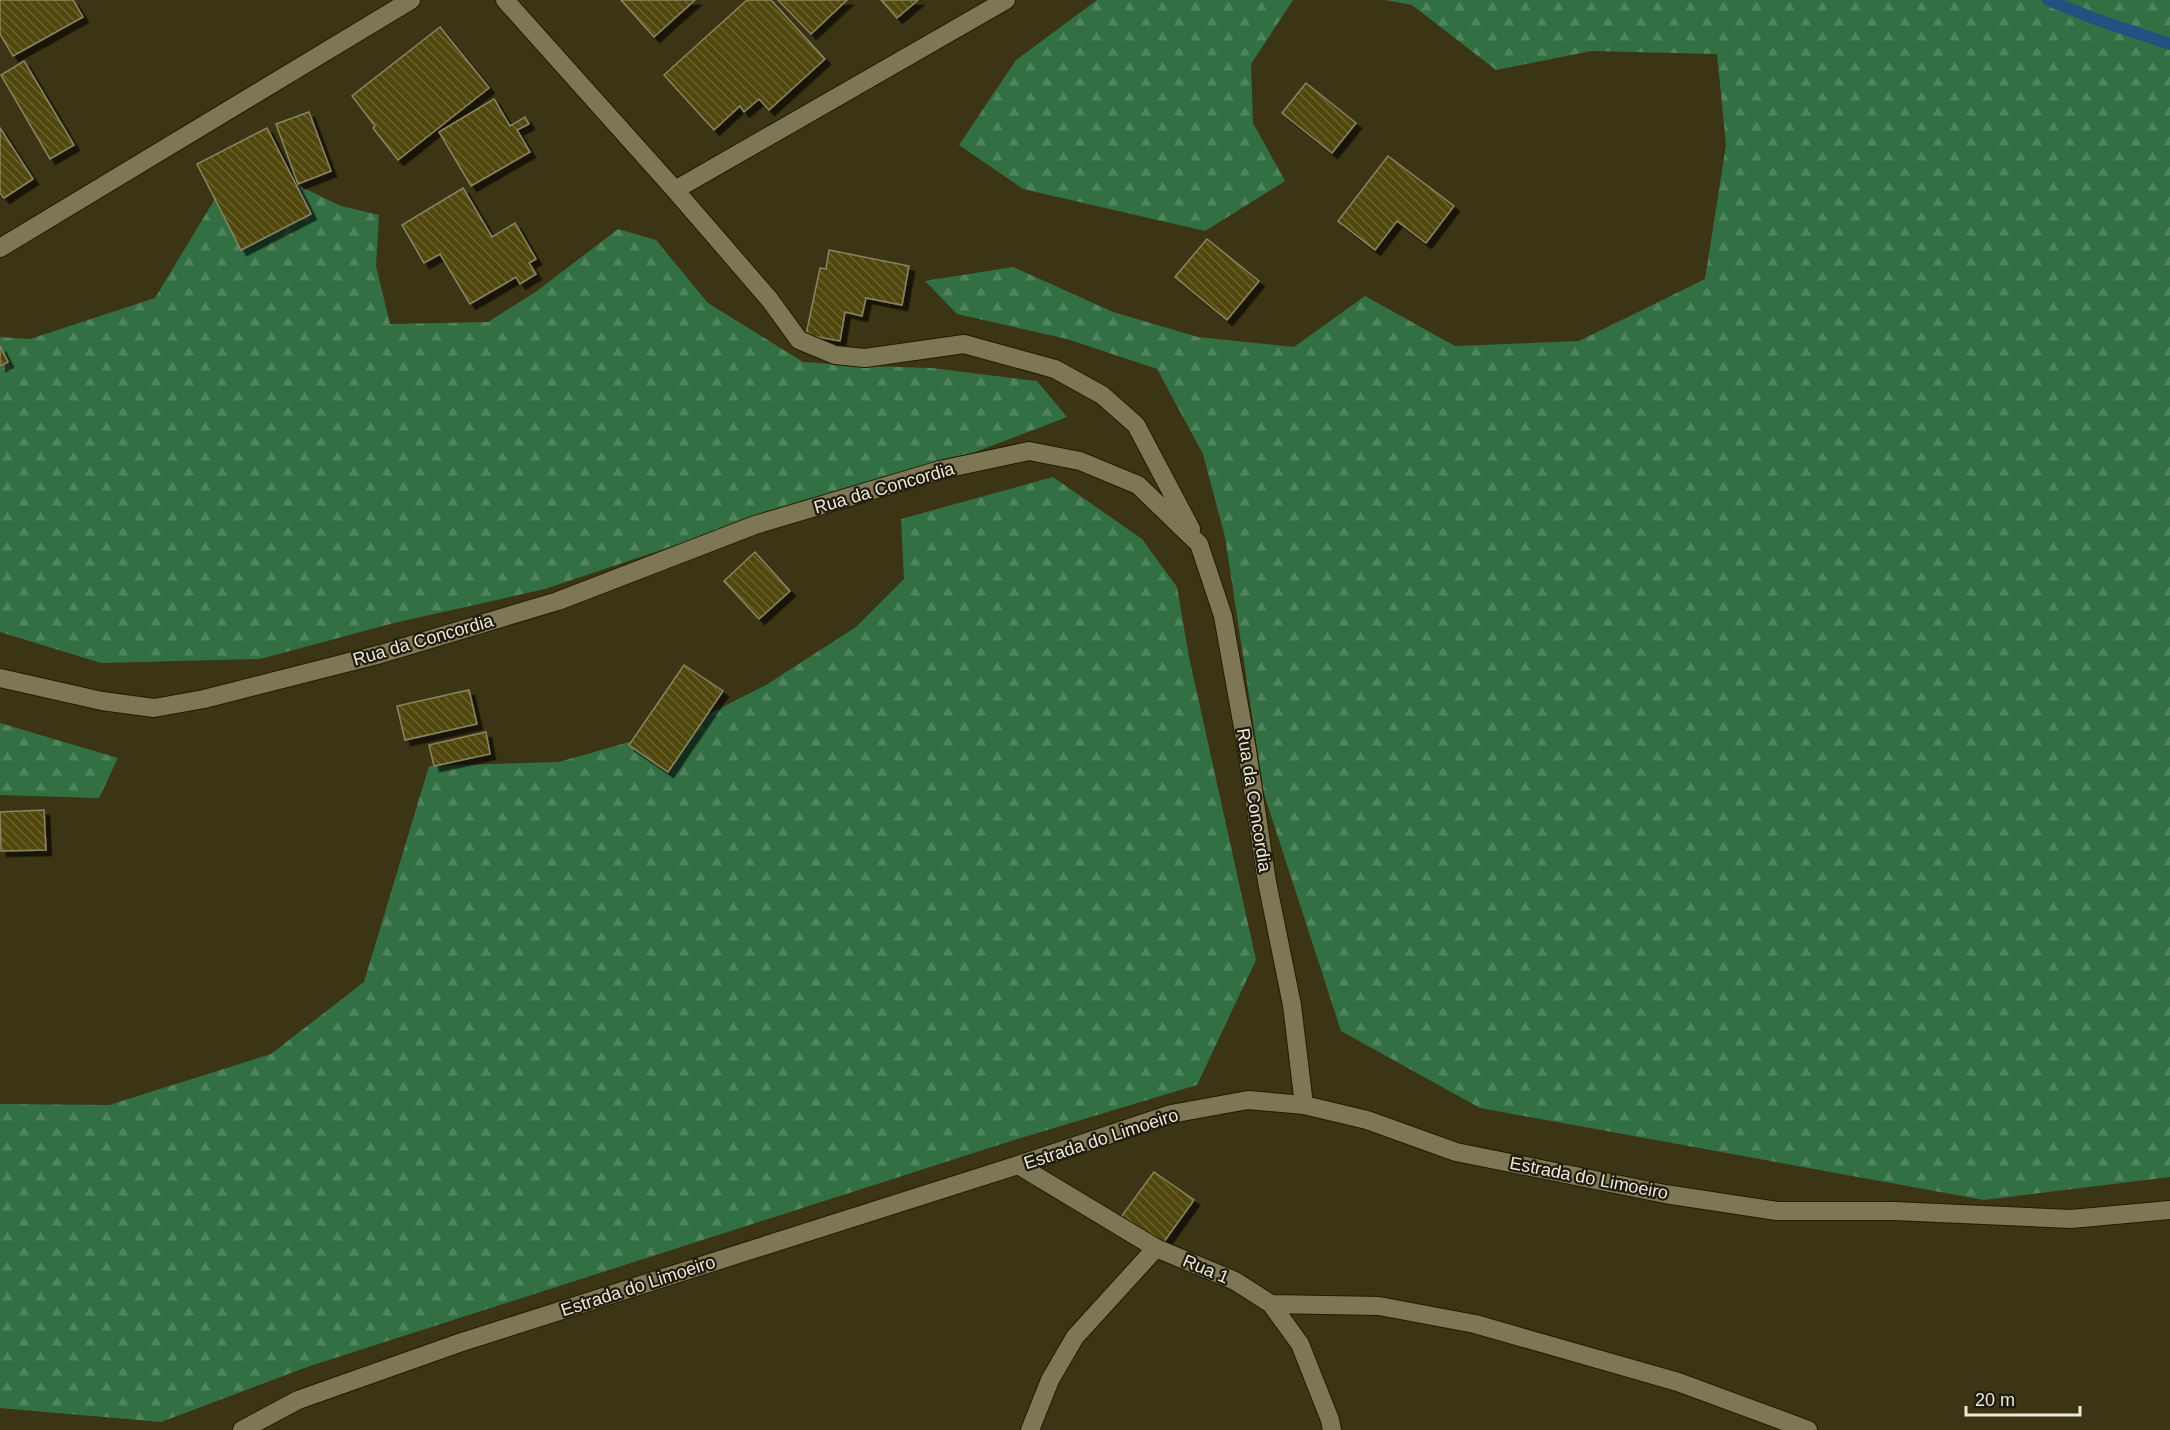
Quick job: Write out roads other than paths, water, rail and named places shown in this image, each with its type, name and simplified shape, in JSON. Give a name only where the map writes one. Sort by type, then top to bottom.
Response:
[{"type":"street","points":[[0,248],[411,0]]},
{"type":"street","points":[[505,0],[675,190],[770,300],[799,340],[835,355],[865,358],[964,344],[1055,369],[1102,395],[1136,425],[1199,544]]},
{"type":"street","points":[[675,190],[1006,0]]},
{"type":"street","name":"Rua da Concordia","points":[[0,678],[102,701],[154,708],[204,699],[381,654],[558,601],[755,525],[940,470],[1029,452],[1080,461],[1138,485],[1199,544],[1223,616],[1247,750],[1267,882],[1292,1005],[1304,1105]]},
{"type":"street","name":"Estrada do Limoeiro","points":[[242,1430],[298,1400],[462,1342],[1171,1114],[1248,1100],[1304,1105],[1367,1120],[1456,1152],[1665,1194],[1777,1211],[1894,1211],[2071,1219],[2170,1210]]},
{"type":"street","name":"Rua 1","points":[[1018,1165],[1156,1248],[1235,1281],[1271,1304],[1300,1344],[1332,1430]]},
{"type":"street","points":[[1030,1430],[1050,1380],[1075,1337],[1156,1248]]},
{"type":"street","points":[[1271,1304],[1379,1305],[1475,1324],[1678,1382],[1808,1430]]},
{"type":"waterway","points":[[2048,0],[2098,20],[2170,44]]}]
